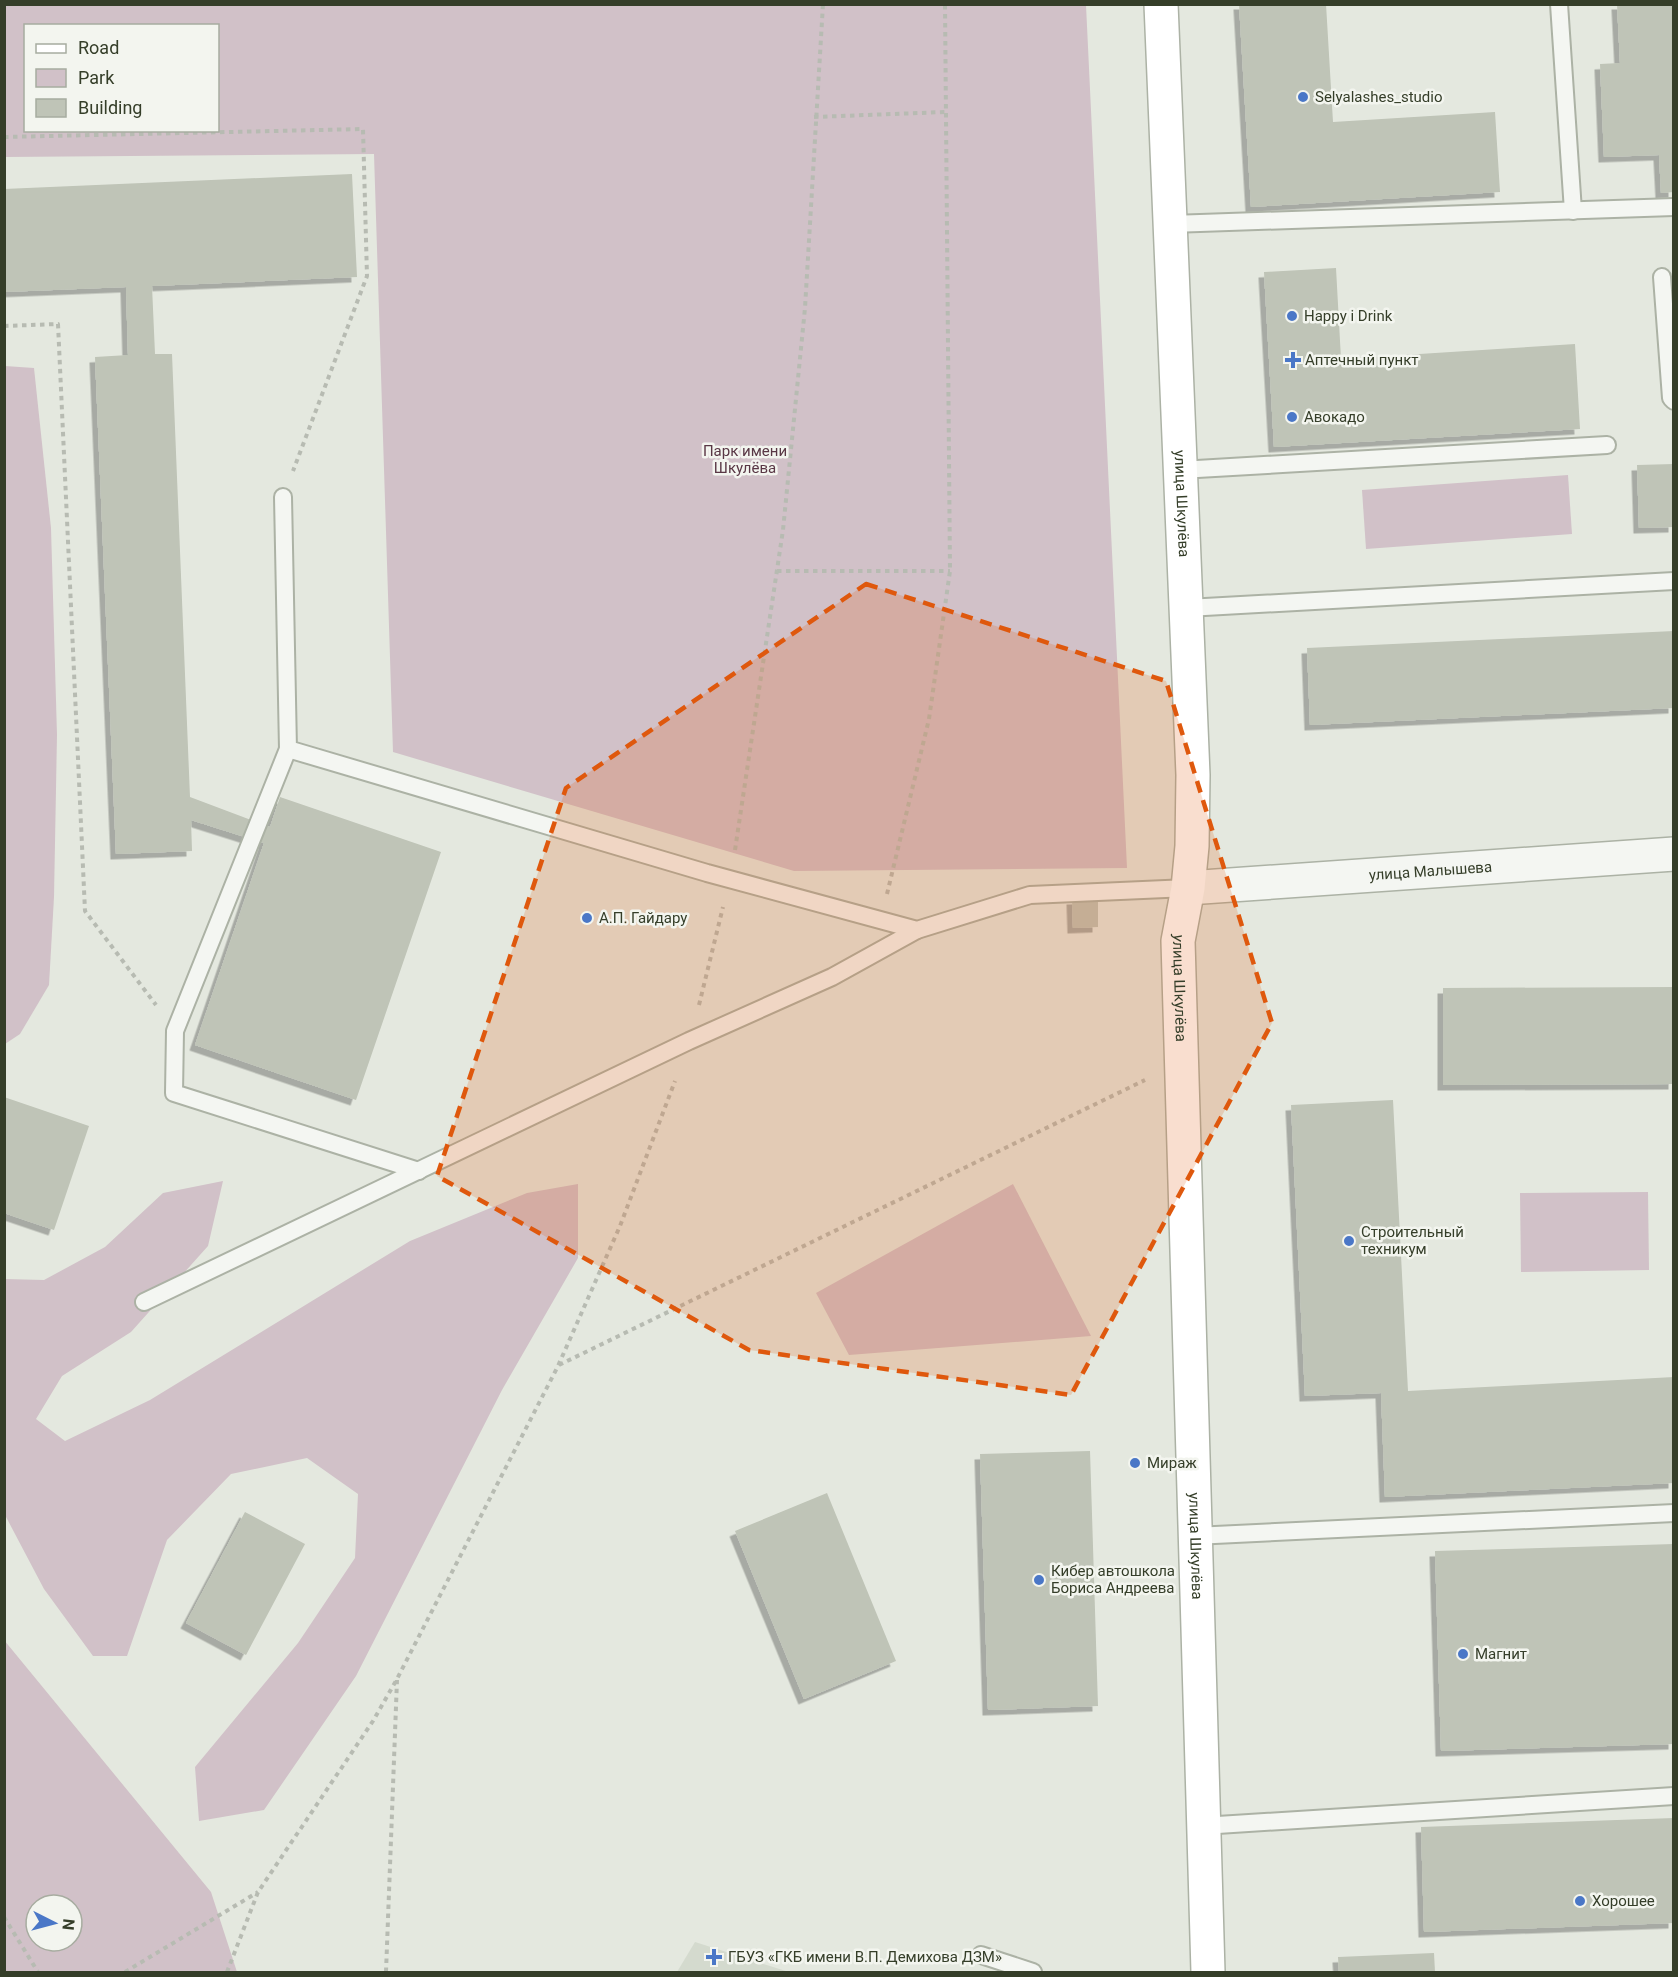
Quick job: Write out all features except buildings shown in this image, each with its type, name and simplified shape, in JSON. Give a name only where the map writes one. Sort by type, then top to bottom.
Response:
[{"type":"street","name":"улица Шкулёва","points":[[1161,4],[1193,775],[1188,888],[1178,941],[1208,1972]]},
{"type":"street","name":"улица Малышева","points":[[1188,888],[1674,854]]},
{"type":"lane","points":[[1559,4],[1573,211]]},
{"type":"lane","points":[[1171,224],[1674,207]]},
{"type":"lane","points":[[1662,277],[1671,398],[1674,401]]},
{"type":"lane","points":[[1180,470],[1607,446]]},
{"type":"lane","points":[[283,497],[288,750],[175,1031],[174,1093],[419,1171]]},
{"type":"lane","points":[[1187,608],[1674,581]]},
{"type":"lane","points":[[288,750],[730,879],[916,930]]},
{"type":"lane","points":[[144,1302],[689,1041],[832,977],[916,930],[1030,895],[1188,888]]},
{"type":"lane","points":[[1194,1536],[1674,1513]]},
{"type":"lane","points":[[1202,1826],[1674,1796]]},
{"type":"lane","points":[[981,1955],[1033,1972]]},
{"type":"path","points":[[226,1972],[258,1892],[373,1721],[397,1680],[558,1366],[620,1226],[689,1041],[730,879],[777,571],[805,308],[814,117],[823,4]]},
{"type":"path","points":[[880,920],[929,719],[950,571],[945,4]]},
{"type":"path","points":[[814,117],[945,112]]},
{"type":"path","points":[[4,137],[363,129],[367,276],[283,497]]},
{"type":"path","points":[[4,326],[58,324],[85,911],[175,1031]]},
{"type":"path","points":[[777,571],[950,571]]},
{"type":"path","points":[[558,1366],[1149,1078],[1180,1059]]},
{"type":"path","points":[[386,1972],[397,1680]]},
{"type":"path","points":[[125,1972],[258,1892]]},
{"type":"path","points":[[4,1917],[38,1972]]},
{"type":"highlighted area","points":[[866,584],[1166,681],[1272,1023],[1071,1395],[749,1350],[437,1176],[566,788]]},
{"type":"shaded area","name":"ГБУЗ «ГКБ имени В.П. Демихова ДЗМ»","points":[[695,1942],[789,1972],[677,1972]]},
{"type":"green space","name":"Парк имени Шкулёва","points":[[4,5],[1086,5],[1127,868],[794,871],[393,752],[374,154],[5,157]]},
{"type":"green space","points":[[5,366],[34,368],[51,528],[57,735],[54,897],[49,985],[20,1034],[5,1044]]},
{"type":"green space","points":[[1568,475],[1572,534],[1366,549],[1362,490]]},
{"type":"green space","points":[[223,1181],[208,1246],[131,1332],[62,1376],[36,1419],[65,1441],[150,1400],[410,1241],[527,1193],[578,1184],[578,1258],[502,1390],[356,1676],[264,1810],[199,1821],[195,1767],[298,1643],[355,1558],[358,1494],[307,1458],[231,1474],[167,1540],[127,1656],[93,1656],[44,1589],[5,1515],[5,1279],[44,1280],[105,1247],[163,1193]]},
{"type":"green space","points":[[1013,1184],[1091,1336],[849,1355],[816,1293]]},
{"type":"green space","points":[[1648,1192],[1649,1270],[1521,1272],[1520,1193]]},
{"type":"green space","points":[[4,1640],[211,1892],[237,1972],[5,1972]]},
{"type":"place","name":"Selyalashes_studio","points":[[1303,97]]},
{"type":"place","name":"Happy i Drink","points":[[1292,316]]},
{"type":"place","name":"Аптечный пункт","points":[[1293,360]]},
{"type":"place","name":"Авокадо","points":[[1292,417]]},
{"type":"place","name":"А.П. Гайдару","points":[[587,918]]},
{"type":"place","name":"Строительный техникум","points":[[1349,1241]]},
{"type":"place","name":"Мираж","points":[[1135,1463]]},
{"type":"place","name":"Кибер автошкола Бориса Андреева","points":[[1039,1580]]},
{"type":"place","name":"Магнит","points":[[1463,1654]]},
{"type":"place","name":"Хорошее","points":[[1580,1901]]},
{"type":"place","name":"ГБУЗ «ГКБ имени В.П. Демихова ДЗМ»","points":[[714,1957]]}]
